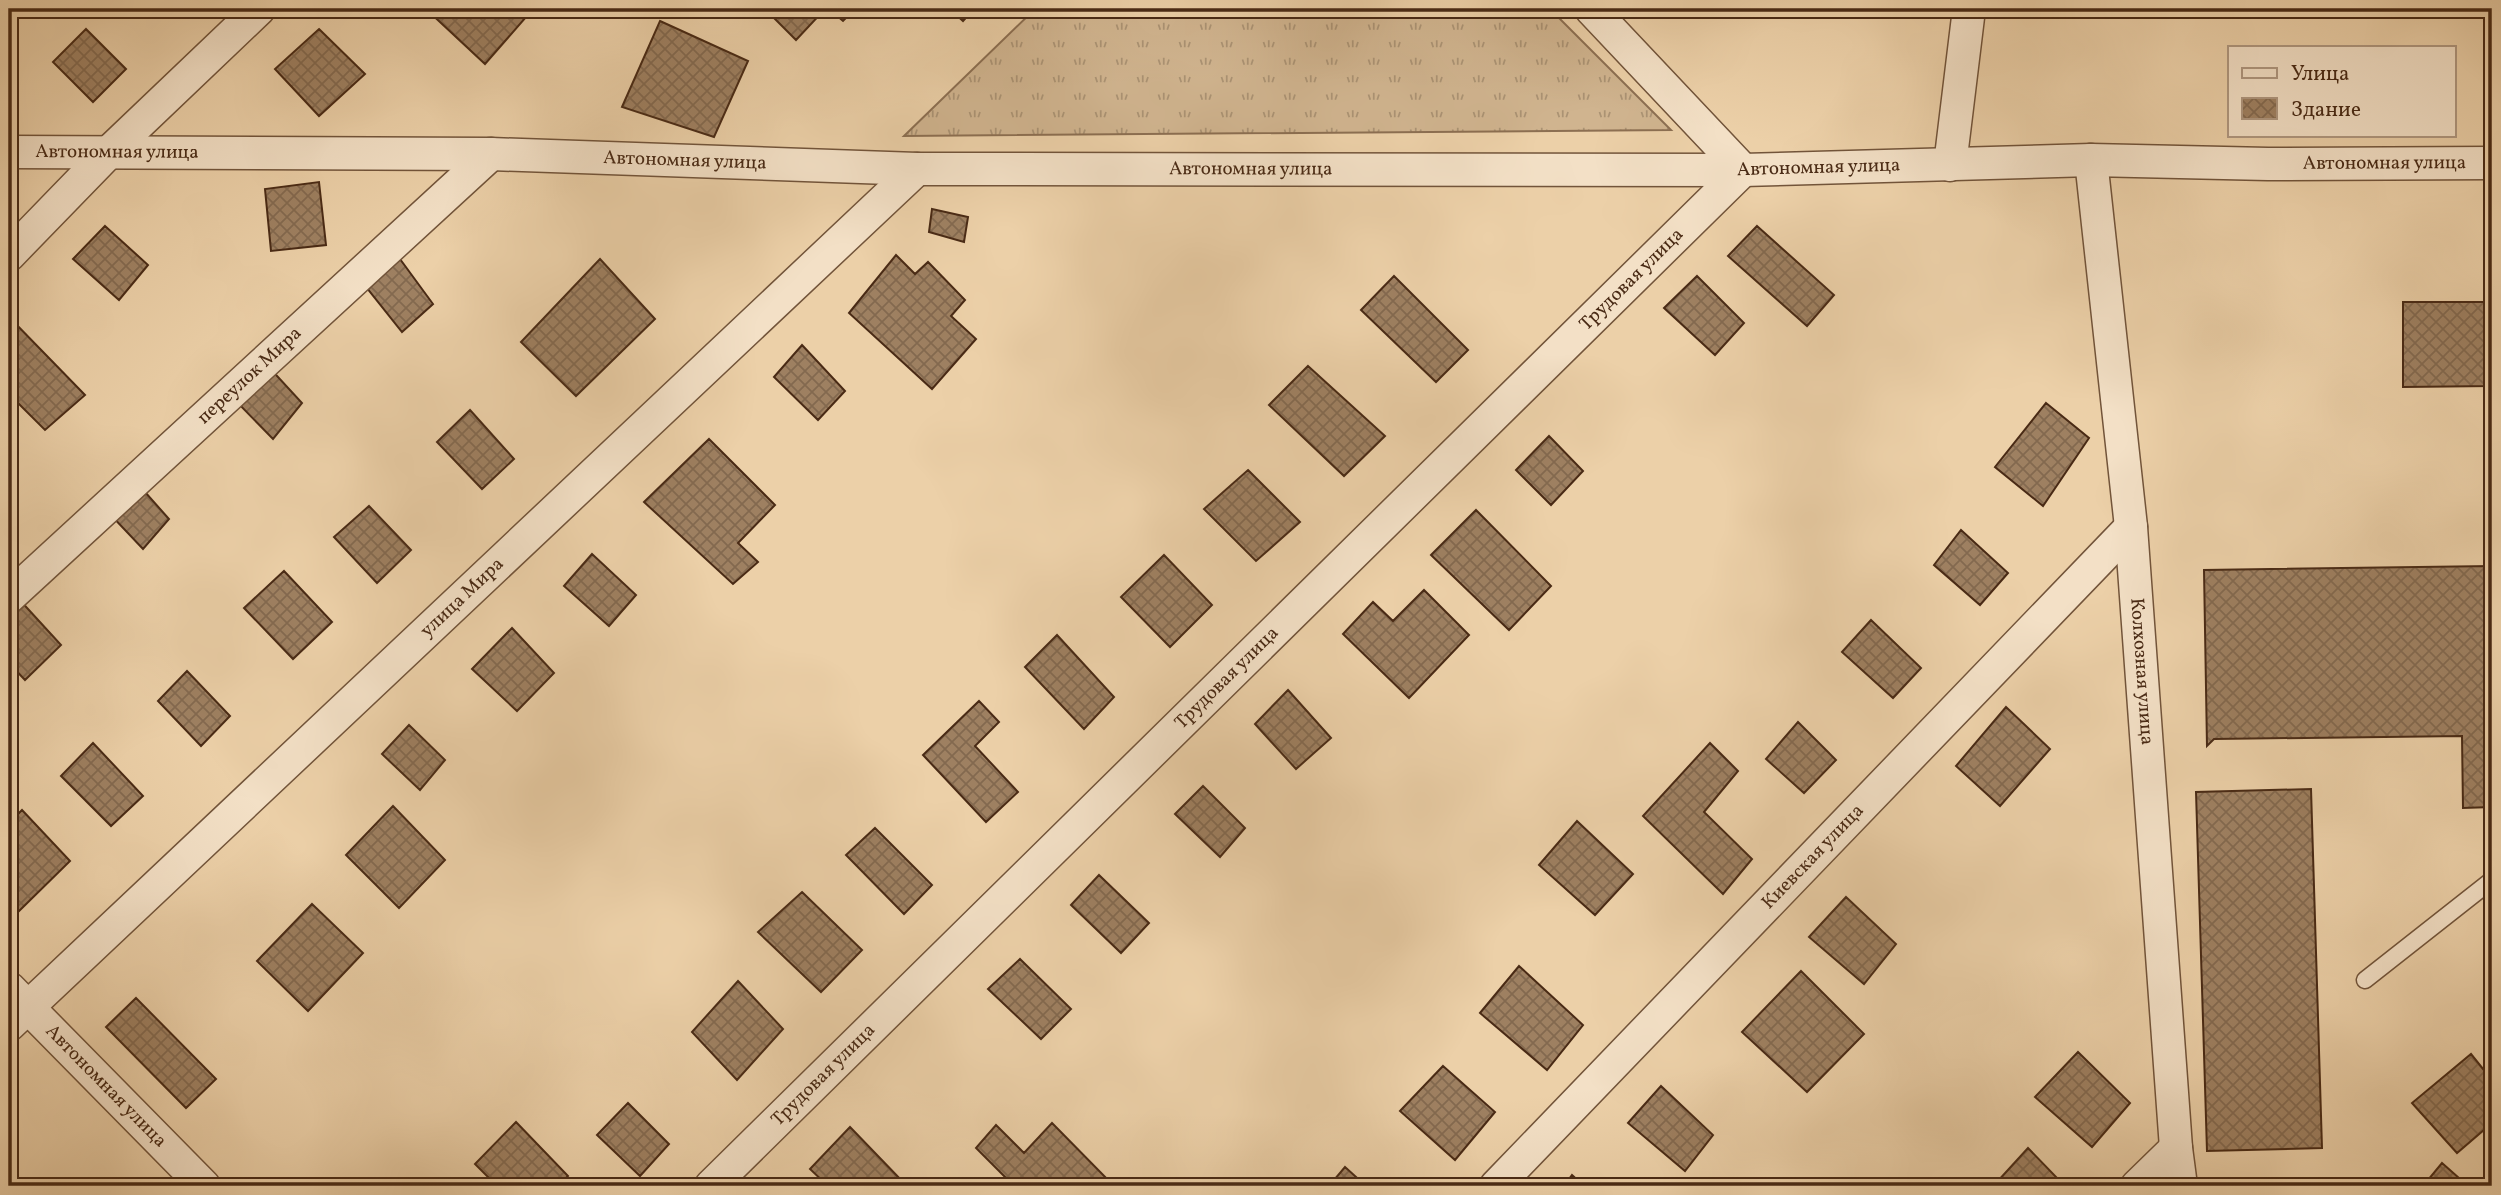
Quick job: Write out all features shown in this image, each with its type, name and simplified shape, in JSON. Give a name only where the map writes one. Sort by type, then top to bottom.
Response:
[{"type":"street","points":[[9,255],[108,153],[259,9]]},
{"type":"street","points":[[1591,9],[1743,170]]},
{"type":"street","points":[[1950,165],[1969,9]]},
{"type":"street","name":"Автономная улица","points":[[9,152],[491,154],[916,169],[1743,170],[2091,160],[2268,164],[2492,163]]},
{"type":"street","name":"переулок Мира","points":[[9,597],[491,154]]},
{"type":"street","name":"Колхозная улица","points":[[2091,160],[2131,527],[2181,1186]]},
{"type":"street","name":"улица Мира","points":[[15,1007],[916,169]]},
{"type":"street","name":"Трудовая улица","points":[[711,1186],[1743,170]]},
{"type":"street","name":"Киевская улица","points":[[1496,1186],[2131,527]]},
{"type":"street","name":"Автономная улица","points":[[15,1007],[194,1183]]},
{"type":"street","points":[[2137,1186],[2176,1147]]},
{"type":"lane","points":[[2365,980],[2492,880]]},
{"type":"green space","points":[[1035,9],[1550,9],[1671,130],[904,136]]},
{"type":"building","points":[[426,9],[533,9],[485,64]]},
{"type":"building","points":[[765,9],[825,9],[796,40]]},
{"type":"building","points":[[829,9],[855,9],[843,21]]},
{"type":"building","points":[[950,9],[974,9],[963,21]]},
{"type":"building","points":[[660,21],[748,61],[714,137],[622,107]]},
{"type":"building","points":[[86,29],[126,69],[93,102],[53,62]]},
{"type":"building","points":[[319,29],[365,74],[319,116],[275,69]]},
{"type":"building","points":[[319,182],[326,245],[271,251],[265,189]]},
{"type":"building","points":[[932,209],[968,217],[964,242],[929,232]]},
{"type":"building","points":[[105,226],[148,265],[119,300],[73,259]]},
{"type":"building","points":[[1757,226],[1834,295],[1807,326],[1728,256]]},
{"type":"building","points":[[896,255],[915,274],[928,262],[965,300],[951,316],[976,339],[932,389],[849,313]]},
{"type":"building","points":[[400,259],[433,304],[402,332],[367,288]]},
{"type":"building","points":[[600,259],[655,319],[576,396],[521,342]]},
{"type":"building","points":[[1394,276],[1468,350],[1436,382],[1361,310]]},
{"type":"building","points":[[1697,276],[1744,323],[1715,355],[1664,308]]},
{"type":"building","points":[[2403,302],[2492,302],[2492,386],[2403,387]]},
{"type":"building","points":[[9,317],[85,395],[45,430],[9,394]]},
{"type":"building","points":[[802,345],[845,391],[818,420],[774,377]]},
{"type":"building","points":[[266,364],[302,403],[273,439],[234,399]]},
{"type":"building","points":[[1308,366],[1385,436],[1344,476],[1269,405]]},
{"type":"building","points":[[2046,403],[2089,438],[2043,506],[1995,467]]},
{"type":"building","points":[[470,410],[514,459],[482,489],[437,442]]},
{"type":"building","points":[[1549,436],[1583,471],[1551,505],[1516,470]]},
{"type":"building","points":[[709,439],[775,505],[738,543],[758,562],[733,584],[644,502]]},
{"type":"building","points":[[1248,470],[1300,522],[1256,561],[1204,509]]},
{"type":"building","points":[[137,483],[169,519],[143,549],[108,512]]},
{"type":"building","points":[[369,506],[411,550],[377,583],[334,537]]},
{"type":"building","points":[[1476,510],[1551,586],[1509,630],[1431,555]]},
{"type":"building","points":[[1961,530],[2008,573],[1980,605],[1934,565]]},
{"type":"building","points":[[592,554],[636,595],[609,626],[564,586]]},
{"type":"building","points":[[1164,555],[1212,605],[1170,647],[1121,597]]},
{"type":"building","points":[[2492,566],[2492,807],[2463,808],[2462,736],[2214,739],[2207,746],[2204,570]]},
{"type":"building","points":[[284,571],[332,622],[293,659],[244,608]]},
{"type":"building","points":[[1424,590],[1469,635],[1409,698],[1343,634],[1373,602],[1393,621]]},
{"type":"building","points":[[17,597],[61,645],[25,680],[9,663],[9,605]]},
{"type":"building","points":[[1871,620],[1921,668],[1893,698],[1842,652]]},
{"type":"building","points":[[512,628],[554,673],[517,711],[472,669]]},
{"type":"building","points":[[1057,635],[1114,697],[1084,729],[1025,667]]},
{"type":"building","points":[[187,671],[230,716],[201,746],[158,701]]},
{"type":"building","points":[[1288,690],[1331,738],[1296,769],[1255,724]]},
{"type":"building","points":[[979,701],[999,722],[975,746],[1018,792],[986,822],[923,755]]},
{"type":"building","points":[[2006,707],[2050,749],[2000,806],[1956,766]]},
{"type":"building","points":[[1798,722],[1836,760],[1804,793],[1766,759]]},
{"type":"building","points":[[409,725],[445,760],[420,790],[382,754]]},
{"type":"building","points":[[93,743],[143,796],[111,826],[61,776]]},
{"type":"building","points":[[1710,743],[1738,771],[1704,812],[1752,859],[1723,894],[1643,816]]},
{"type":"building","points":[[1203,786],[1245,828],[1220,857],[1175,814]]},
{"type":"building","points":[[2311,789],[2322,1148],[2207,1151],[2196,792]]},
{"type":"building","points":[[393,806],[445,860],[399,908],[346,855]]},
{"type":"building","points":[[22,810],[70,861],[16,914],[9,906],[9,823]]},
{"type":"building","points":[[1577,821],[1633,874],[1595,915],[1539,865]]},
{"type":"building","points":[[875,828],[932,885],[904,914],[846,855]]},
{"type":"building","points":[[1099,875],[1149,923],[1121,953],[1071,905]]},
{"type":"building","points":[[802,892],[862,950],[821,992],[758,932]]},
{"type":"building","points":[[1846,897],[1896,944],[1864,984],[1809,937]]},
{"type":"building","points":[[312,904],[363,953],[308,1011],[257,961]]},
{"type":"building","points":[[1020,959],[1071,1009],[1041,1039],[988,989]]},
{"type":"building","points":[[1519,966],[1583,1025],[1547,1070],[1480,1013]]},
{"type":"building","points":[[1801,971],[1864,1034],[1807,1092],[1742,1032]]},
{"type":"building","points":[[738,981],[783,1029],[737,1080],[692,1032]]},
{"type":"building","points":[[136,998],[216,1079],[186,1108],[106,1027]]},
{"type":"building","points":[[2078,1052],[2130,1103],[2092,1147],[2035,1097]]},
{"type":"building","points":[[2471,1054],[2492,1080],[2492,1123],[2457,1153],[2412,1103]]},
{"type":"building","points":[[1443,1066],[1495,1112],[1455,1160],[1400,1111]]},
{"type":"building","points":[[1661,1086],[1713,1135],[1685,1171],[1628,1123]]},
{"type":"building","points":[[628,1103],[669,1144],[640,1176],[597,1135]]},
{"type":"building","points":[[516,1122],[568,1176],[558,1186],[497,1186],[475,1164]]},
{"type":"building","points":[[1052,1123],[1114,1186],[1014,1186],[976,1148],[996,1125],[1024,1153]]},
{"type":"building","points":[[850,1127],[903,1182],[898,1186],[828,1186],[810,1169]]},
{"type":"building","points":[[2028,1148],[2058,1179],[2052,1186],[2002,1186],[1997,1182]]},
{"type":"building","points":[[2442,1163],[2468,1186],[2423,1186]]},
{"type":"building","points":[[1345,1167],[1366,1186],[1329,1186]]},
{"type":"building","points":[[1572,1175],[1584,1186],[1564,1186]]}]
